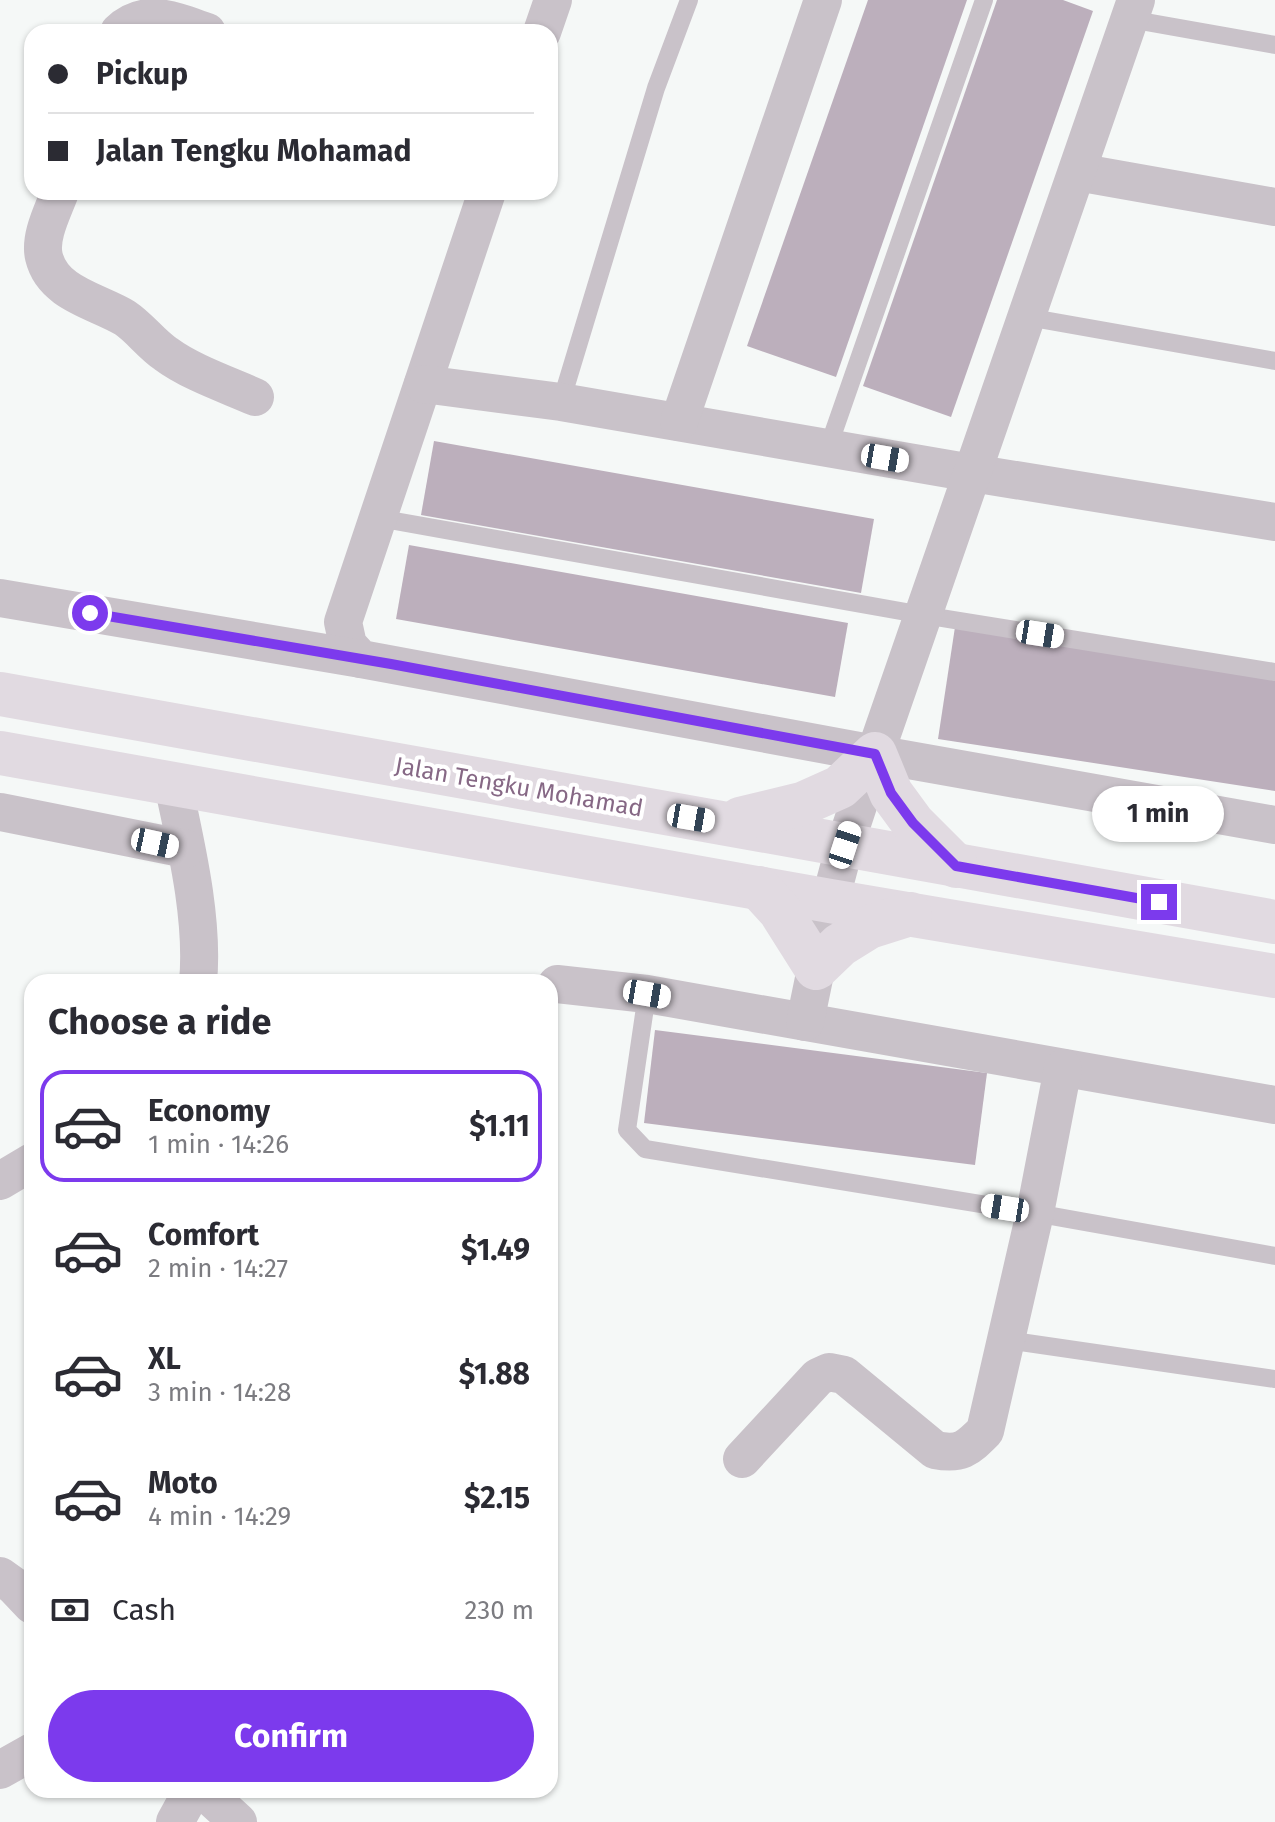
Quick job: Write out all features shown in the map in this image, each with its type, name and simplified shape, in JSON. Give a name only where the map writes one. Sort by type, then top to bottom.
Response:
[{"type":"main road","name":"Jalan Tengku Mohamad","points":[[0,694],[1275,922]]},
{"type":"main road","points":[[0,753],[830,901],[1275,976]]},
{"type":"main road","points":[[722,823],[802,804],[840,787],[875,754],[891,793],[913,823],[956,866]]},
{"type":"main road","points":[[759,888],[780,911],[816,968],[840,945],[869,927],[910,914]]},
{"type":"street","points":[[545,24],[553,0]]},
{"type":"street","points":[[679,422],[823,0]]},
{"type":"street","points":[[805,1022],[845,845],[1077,172],[1129,6]]},
{"type":"street","points":[[131,24],[164,17],[184,24]]},
{"type":"street","points":[[1077,172],[1275,207]]},
{"type":"street","points":[[57,200],[45,237],[44,256],[50,272],[62,287],[134,324],[164,353],[178,361],[255,397]]},
{"type":"street","points":[[361,659],[348,645],[343,622],[484,200]]},
{"type":"street","points":[[423,384],[561,402],[1275,522]]},
{"type":"street","points":[[0,598],[361,659],[1275,825]]},
{"type":"street","points":[[173,784],[201,955],[199,974]]},
{"type":"street","points":[[0,812],[186,849]]},
{"type":"street","points":[[558,984],[647,994],[1275,1105]]},
{"type":"street","points":[[742,1459],[818,1377],[829,1372],[844,1375],[935,1450],[954,1453],[969,1447],[985,1431],[1035,1213],[1063,1068]]},
{"type":"street","points":[[0,1181],[24,1167]]},
{"type":"street","points":[[0,1576],[24,1597]]},
{"type":"street","points":[[0,1770],[24,1756]]},
{"type":"street","points":[[175,1822],[189,1798]]},
{"type":"street","points":[[212,1798],[238,1822]]},
{"type":"lane","points":[[561,402],[656,88],[689,0]]},
{"type":"lane","points":[[828,448],[984,0]]},
{"type":"lane","points":[[1129,6],[1275,45]]},
{"type":"lane","points":[[1027,317],[1275,361]]},
{"type":"lane","points":[[378,518],[923,615],[1275,672]]},
{"type":"lane","points":[[647,994],[627,1130],[645,1149],[1275,1256]]},
{"type":"lane","points":[[1006,1340],[1275,1379]]},
{"type":"building","points":[[868,0],[967,0],[836,377],[747,346]]},
{"type":"building","points":[[997,0],[1063,0],[1093,11],[951,417],[863,386]]},
{"type":"building","points":[[434,441],[874,519],[861,593],[421,515]]},
{"type":"building","points":[[409,545],[848,623],[835,697],[396,619]]},
{"type":"building","points":[[955,627],[1275,676],[1275,791],[938,739]]},
{"type":"building","points":[[655,1030],[987,1073],[975,1165],[644,1123]]},
{"type":"route","points":[[90,613],[391,664],[875,754],[891,793],[913,823],[956,866],[1159,902]]}]
